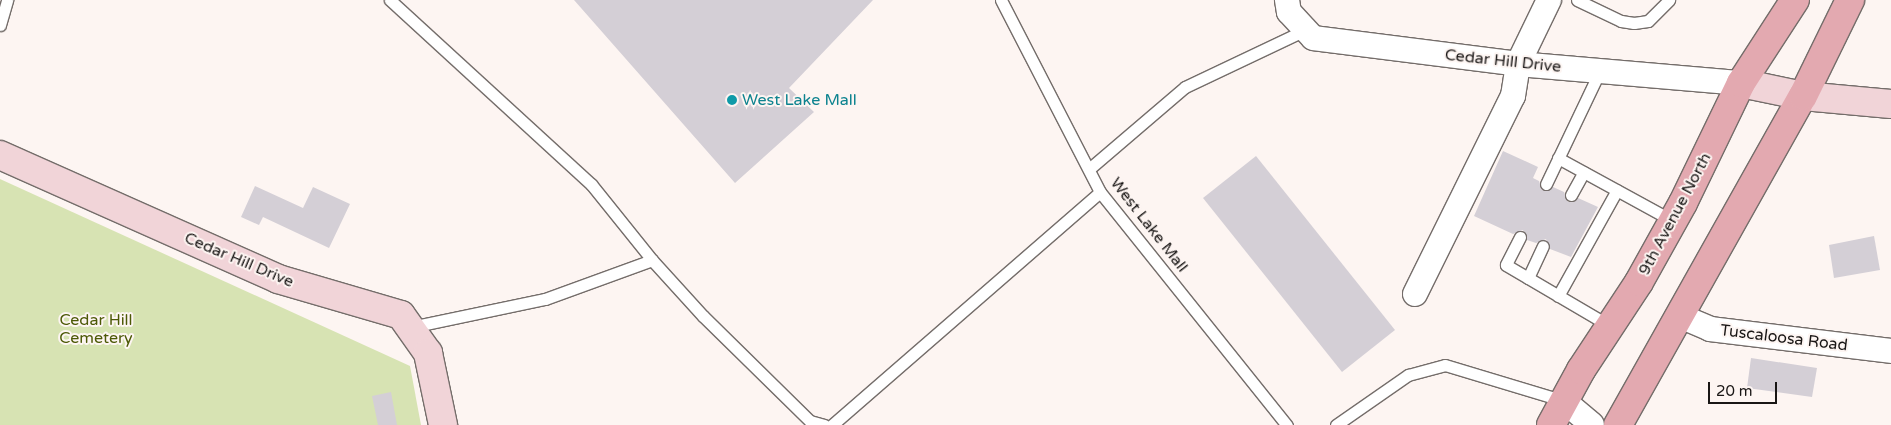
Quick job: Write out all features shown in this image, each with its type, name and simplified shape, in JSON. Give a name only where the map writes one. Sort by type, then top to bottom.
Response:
[{"type":"main road","name":"9th Avenue North","points":[[1551,425],[1673,221],[1742,83],[1794,0]]},
{"type":"main road","points":[[1618,425],[1803,96],[1850,0]]},
{"type":"street","name":"Cedar Hill Drive","points":[[1287,0],[1289,12],[1312,38],[1518,64],[1742,83]]},
{"type":"street","points":[[1415,294],[1513,96],[1518,64],[1549,0]]},
{"type":"street","points":[[1742,83],[1803,96],[1891,104]]},
{"type":"street","name":"Cedar Hill Drive","points":[[0,155],[278,279],[401,315],[428,353],[443,425]]},
{"type":"street","name":"Tuscaloosa Road","points":[[1680,316],[1710,329],[1891,351]]},
{"type":"street","points":[[1565,402],[1592,425]]},
{"type":"lane","points":[[0,25],[7,0]]},
{"type":"lane","points":[[390,0],[591,184],[652,260],[703,316],[810,421],[824,425]]},
{"type":"lane","name":"West Lake Mall","points":[[1001,0],[1100,192],[1287,425]]},
{"type":"lane","points":[[1577,0],[1621,21],[1634,24],[1648,21],[1669,0]]},
{"type":"lane","points":[[1089,168],[1186,87],[1305,30]]},
{"type":"lane","points":[[1546,184],[1600,71]]},
{"type":"lane","points":[[1558,158],[1673,221]]},
{"type":"lane","points":[[1571,195],[1584,172]]},
{"type":"lane","points":[[1558,296],[1617,190]]},
{"type":"lane","points":[[832,425],[1100,192]]},
{"type":"lane","points":[[1520,237],[1506,265],[1610,326]]},
{"type":"lane","points":[[1528,278],[1543,246]]},
{"type":"lane","points":[[410,327],[545,299],[652,260]]},
{"type":"lane","points":[[1336,425],[1408,375],[1445,365],[1565,402]]},
{"type":"green space","name":"Cedar Hill Cemetery","points":[[0,179],[410,366],[421,425],[0,425]]},
{"type":"building","name":"West Lake Mall","points":[[574,0],[873,0],[789,88],[814,112],[735,183]]},
{"type":"building","points":[[1503,151],[1538,167],[1533,178],[1539,181],[1542,190],[1553,187],[1564,192],[1568,202],[1578,198],[1598,207],[1571,257],[1550,249],[1546,239],[1536,243],[1527,240],[1523,230],[1513,234],[1474,216]]},
{"type":"building","points":[[1256,156],[1395,330],[1342,372],[1203,198]]},
{"type":"building","points":[[255,186],[303,208],[313,187],[350,204],[329,248],[263,217],[259,225],[241,217]]},
{"type":"building","points":[[1874,236],[1880,270],[1834,278],[1829,245]]},
{"type":"building","points":[[1751,358],[1817,368],[1812,397],[1747,388]]},
{"type":"building","points":[[391,392],[397,425],[378,425],[372,396]]},
{"type":"place","name":"West Lake Mall","points":[[732,100]]}]
